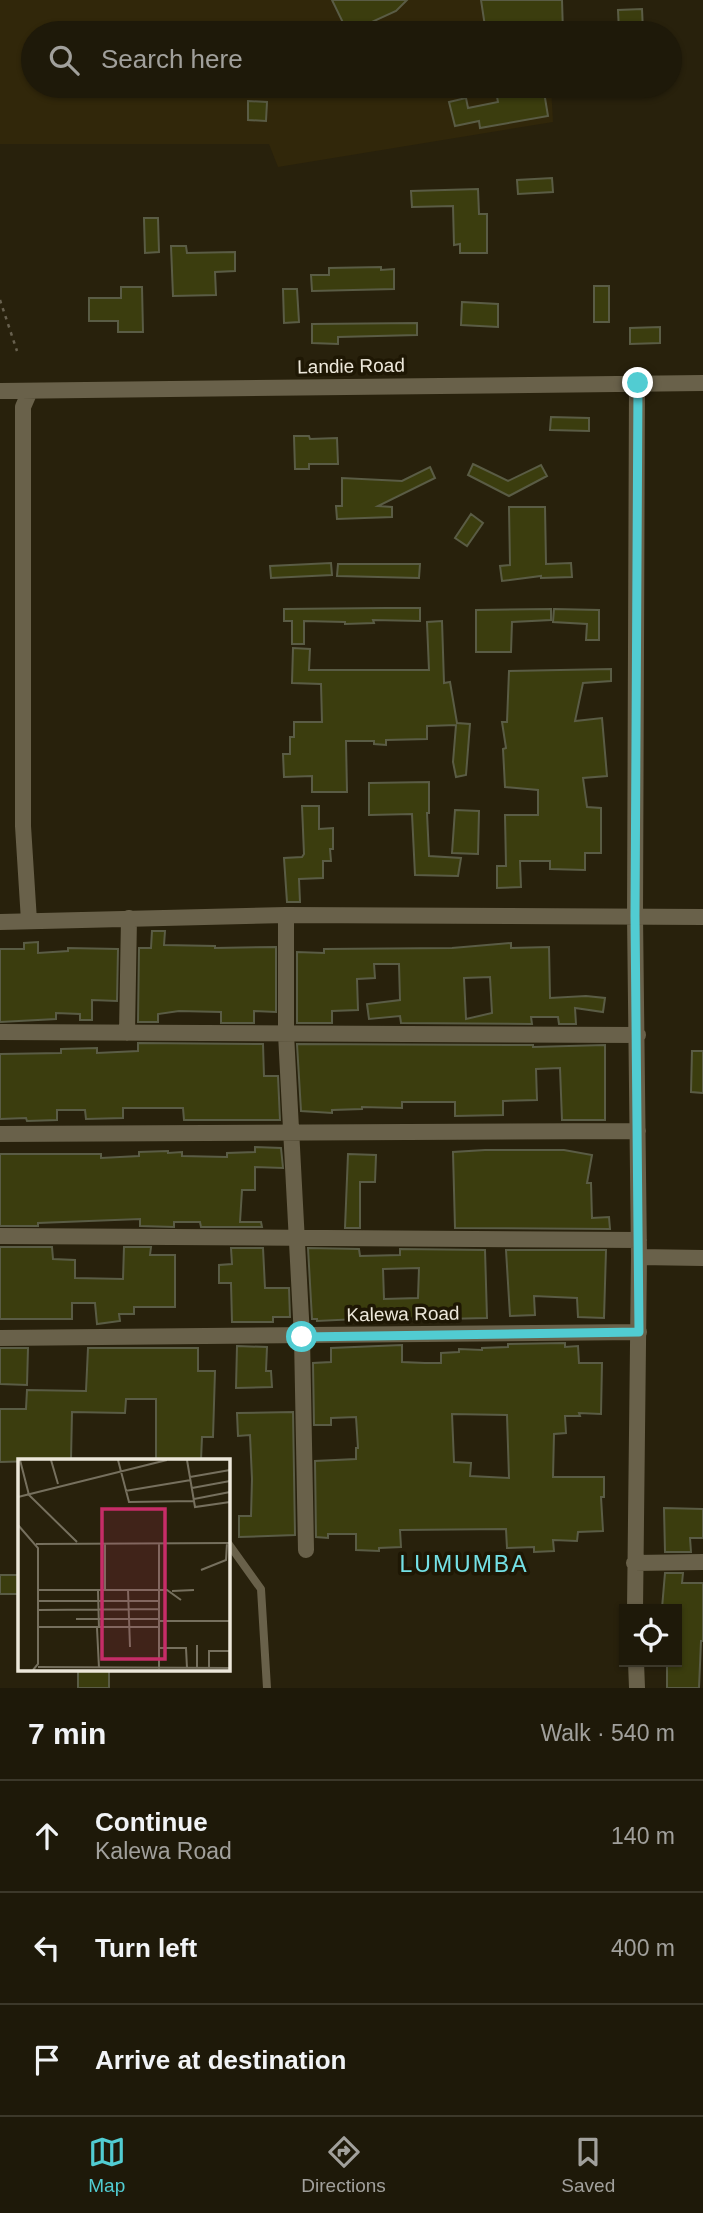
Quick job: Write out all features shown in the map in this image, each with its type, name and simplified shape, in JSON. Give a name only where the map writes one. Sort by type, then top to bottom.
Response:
[{"type":"street","points":[[635,1604],[639,1332],[635,916],[638,383]]},
{"type":"street","name":"Landie Road","points":[[0,391],[703,383]]},
{"type":"street","points":[[29,921],[23,826],[23,407],[30,391]]},
{"type":"street","points":[[286,915],[286,1034],[302,1337],[306,1550]]},
{"type":"street","points":[[0,922],[286,915],[703,917]]},
{"type":"street","points":[[127,1033],[129,918]]},
{"type":"street","points":[[0,1032],[638,1035]]},
{"type":"street","points":[[0,1134],[638,1131]]},
{"type":"street","points":[[0,1236],[639,1240]]},
{"type":"street","points":[[639,1257],[703,1258]]},
{"type":"street","name":"Kalewa Road","points":[[0,1338],[639,1332]]},
{"type":"street","points":[[634,1563],[703,1562]]},
{"type":"street","points":[[636,1667],[637,1688]]},
{"type":"lane","points":[[229,1544],[261,1589],[267,1688]]},
{"type":"path","points":[[0,300],[17,351]]},
{"type":"shaded area","points":[[0,0],[547,0],[548,21],[21,21],[21,98],[552,98],[553,122],[278,167],[269,144],[0,144]]},
{"type":"building","points":[[332,0],[407,0],[396,11],[374,21],[342,21]]},
{"type":"building","points":[[481,0],[562,0],[563,21],[484,21]]},
{"type":"building","points":[[642,9],[643,21],[618,21],[618,10]]},
{"type":"building","points":[[466,98],[468,108],[498,102],[497,98],[545,98],[548,116],[480,128],[479,121],[455,126],[449,102]]},
{"type":"building","points":[[248,101],[267,102],[266,121],[248,120]]},
{"type":"building","points":[[552,178],[553,192],[518,194],[517,180]]},
{"type":"building","points":[[478,189],[479,214],[487,214],[487,253],[460,253],[460,244],[454,245],[453,206],[412,207],[411,191]]},
{"type":"building","points":[[144,218],[158,218],[159,252],[145,253]]},
{"type":"building","points":[[171,246],[186,246],[187,253],[235,252],[235,271],[215,272],[216,295],[173,296]]},
{"type":"building","points":[[381,267],[381,270],[394,269],[394,289],[312,291],[311,275],[329,275],[329,268]]},
{"type":"building","points":[[594,286],[609,286],[609,322],[594,322]]},
{"type":"building","points":[[121,287],[142,287],[143,332],[118,332],[118,321],[89,321],[89,298],[121,298]]},
{"type":"building","points":[[283,289],[297,289],[299,322],[284,323]]},
{"type":"building","points":[[462,302],[498,304],[498,327],[461,325]]},
{"type":"building","points":[[417,323],[417,335],[338,337],[338,344],[312,343],[312,324]]},
{"type":"building","points":[[660,327],[660,343],[630,344],[630,328]]},
{"type":"building","points":[[551,417],[589,418],[589,431],[550,430]]},
{"type":"building","points":[[294,436],[309,436],[310,439],[337,438],[338,464],[309,464],[309,469],[295,469]]},
{"type":"building","points":[[473,464],[508,481],[541,465],[547,476],[509,496],[468,475]]},
{"type":"building","points":[[430,467],[435,478],[378,506],[392,507],[392,517],[337,519],[336,506],[342,506],[342,478],[402,481]]},
{"type":"building","points":[[509,507],[545,507],[546,564],[571,563],[572,577],[541,576],[502,581],[500,566],[510,565]]},
{"type":"building","points":[[471,514],[483,523],[467,546],[455,538]]},
{"type":"building","points":[[331,563],[332,575],[271,578],[270,566]]},
{"type":"building","points":[[338,564],[420,564],[419,578],[337,576]]},
{"type":"building","points":[[420,608],[420,621],[373,620],[374,623],[345,624],[304,621],[304,644],[292,644],[292,621],[284,621],[284,609]]},
{"type":"building","points":[[551,609],[551,620],[512,622],[511,652],[476,652],[476,610]]},
{"type":"building","points":[[554,609],[599,610],[599,640],[586,640],[587,624],[553,622]]},
{"type":"building","points":[[442,621],[444,683],[450,682],[457,723],[470,724],[466,775],[456,777],[453,762],[456,725],[427,726],[427,739],[386,740],[386,745],[374,744],[374,741],[346,741],[347,792],[312,792],[312,776],[284,777],[283,754],[290,754],[290,737],[294,737],[294,722],[322,722],[321,684],[292,683],[293,648],[310,649],[309,670],[429,670],[427,622]]},
{"type":"building","points":[[611,669],[611,681],[583,683],[575,721],[602,718],[607,776],[583,778],[587,807],[601,808],[601,853],[585,853],[585,870],[550,869],[550,861],[520,861],[521,887],[497,888],[497,866],[506,866],[505,815],[538,815],[538,790],[505,787],[503,749],[506,748],[502,722],[507,722],[509,671]]},
{"type":"building","points":[[429,782],[429,856],[461,858],[458,876],[415,875],[412,814],[369,815],[369,783]]},
{"type":"building","points":[[302,806],[319,806],[319,829],[333,828],[333,849],[330,849],[331,861],[323,861],[323,878],[299,879],[300,902],[287,902],[284,858],[302,857],[304,854]]},
{"type":"building","points":[[455,810],[479,811],[478,854],[452,853]]},
{"type":"building","points":[[152,931],[165,931],[164,945],[276,947],[276,1012],[254,1011],[254,1023],[221,1023],[221,1012],[179,1011],[158,1014],[158,1022],[138,1022],[139,948],[151,948]]},
{"type":"building","points":[[38,942],[38,953],[68,951],[68,948],[118,949],[117,1001],[92,1000],[92,1020],[80,1020],[80,1014],[56,1013],[56,1019],[0,1022],[0,949],[24,949],[24,943]]},
{"type":"building","points":[[511,943],[511,948],[549,947],[550,998],[605,998],[603,1012],[575,1008],[576,1024],[559,1024],[558,1017],[531,1017],[532,1024],[401,1023],[400,1016],[369,1019],[367,1004],[400,1000],[399,964],[374,964],[375,978],[357,979],[358,1010],[332,1011],[332,1023],[297,1023],[297,952],[324,953],[324,949],[452,948]],"holes":[[[490,977],[492,1013],[466,1019],[464,978]]]},
{"type":"building","points":[[138,1043],[263,1044],[264,1076],[278,1076],[280,1120],[184,1120],[183,1108],[123,1108],[123,1118],[86,1119],[85,1110],[57,1110],[57,1120],[0,1119],[0,1054],[61,1053],[61,1049],[97,1048],[97,1053],[138,1051]]},
{"type":"building","points":[[297,1044],[533,1047],[605,1045],[605,1120],[562,1120],[560,1068],[536,1069],[537,1100],[503,1101],[503,1115],[455,1116],[455,1102],[402,1102],[402,1108],[362,1107],[332,1110],[332,1113],[301,1111]]},
{"type":"building","points":[[692,1051],[703,1051],[703,1093],[691,1092]]},
{"type":"building","points":[[255,1147],[281,1148],[283,1168],[255,1167],[255,1190],[242,1190],[240,1222],[261,1222],[262,1227],[201,1227],[200,1222],[174,1222],[174,1227],[140,1226],[140,1219],[0,1226],[0,1154],[101,1154],[101,1158],[168,1151],[182,1152],[182,1156],[227,1157],[227,1153],[255,1152]]},
{"type":"building","points":[[564,1150],[592,1155],[587,1183],[591,1183],[592,1218],[609,1217],[610,1229],[455,1228],[453,1152]]},
{"type":"building","points":[[348,1154],[376,1155],[375,1182],[360,1182],[360,1228],[345,1228]]},
{"type":"building","points":[[0,1247],[52,1247],[53,1259],[75,1260],[75,1278],[123,1279],[124,1247],[151,1247],[150,1255],[175,1255],[175,1307],[134,1307],[134,1314],[119,1314],[120,1321],[97,1324],[95,1303],[72,1303],[72,1319],[0,1319]]},
{"type":"building","points":[[231,1248],[263,1248],[265,1288],[289,1288],[290,1317],[273,1317],[273,1322],[232,1322],[231,1283],[219,1283],[219,1265],[232,1264]]},
{"type":"building","points":[[308,1248],[359,1249],[360,1256],[400,1255],[400,1249],[485,1250],[487,1318],[312,1319]],"holes":[[[419,1268],[418,1298],[384,1299],[383,1269]]]},
{"type":"building","points":[[506,1250],[606,1250],[604,1318],[578,1317],[577,1298],[534,1296],[535,1315],[510,1316]]},
{"type":"building","points":[[565,1343],[565,1347],[578,1346],[579,1363],[602,1363],[601,1414],[579,1413],[580,1416],[565,1416],[566,1433],[554,1434],[553,1477],[604,1477],[604,1497],[601,1497],[603,1531],[578,1532],[577,1541],[553,1540],[554,1551],[534,1552],[534,1547],[507,1548],[506,1529],[400,1530],[401,1547],[379,1548],[379,1551],[356,1550],[356,1534],[316,1537],[315,1461],[356,1459],[358,1448],[356,1417],[331,1418],[331,1425],[314,1425],[313,1363],[331,1362],[331,1348],[402,1345],[402,1362],[441,1363],[441,1353],[459,1352],[459,1349],[508,1347],[508,1344]],"holes":[[[452,1414],[507,1415],[509,1478],[470,1476],[471,1463],[454,1462]]]},
{"type":"building","points":[[237,1346],[267,1347],[266,1371],[271,1371],[272,1387],[236,1388]]},
{"type":"building","points":[[0,1348],[28,1348],[27,1385],[0,1384]]},
{"type":"building","points":[[88,1348],[198,1348],[198,1371],[215,1371],[213,1437],[202,1437],[201,1459],[156,1459],[156,1399],[126,1399],[125,1413],[72,1412],[71,1459],[18,1459],[18,1461],[0,1462],[0,1409],[26,1409],[27,1390],[86,1391]]},
{"type":"building","points":[[293,1412],[295,1535],[239,1537],[239,1516],[251,1516],[252,1479],[250,1435],[238,1436],[237,1413]]},
{"type":"building","points":[[664,1508],[703,1509],[703,1538],[690,1538],[691,1552],[665,1552]]},
{"type":"building","points":[[665,1573],[683,1573],[682,1583],[703,1583],[703,1641],[699,1688],[667,1688],[667,1667],[682,1667],[682,1604],[662,1604]]},
{"type":"building","points":[[0,1575],[18,1575],[18,1594],[0,1594]]},
{"type":"building","points":[[78,1671],[109,1671],[109,1688],[78,1688]]},
{"type":"district","name":"LUMUMBA","points":[[464,1564]]},
{"type":"route","points":[[302,1337],[639,1332],[635,916],[638,383]]}]
